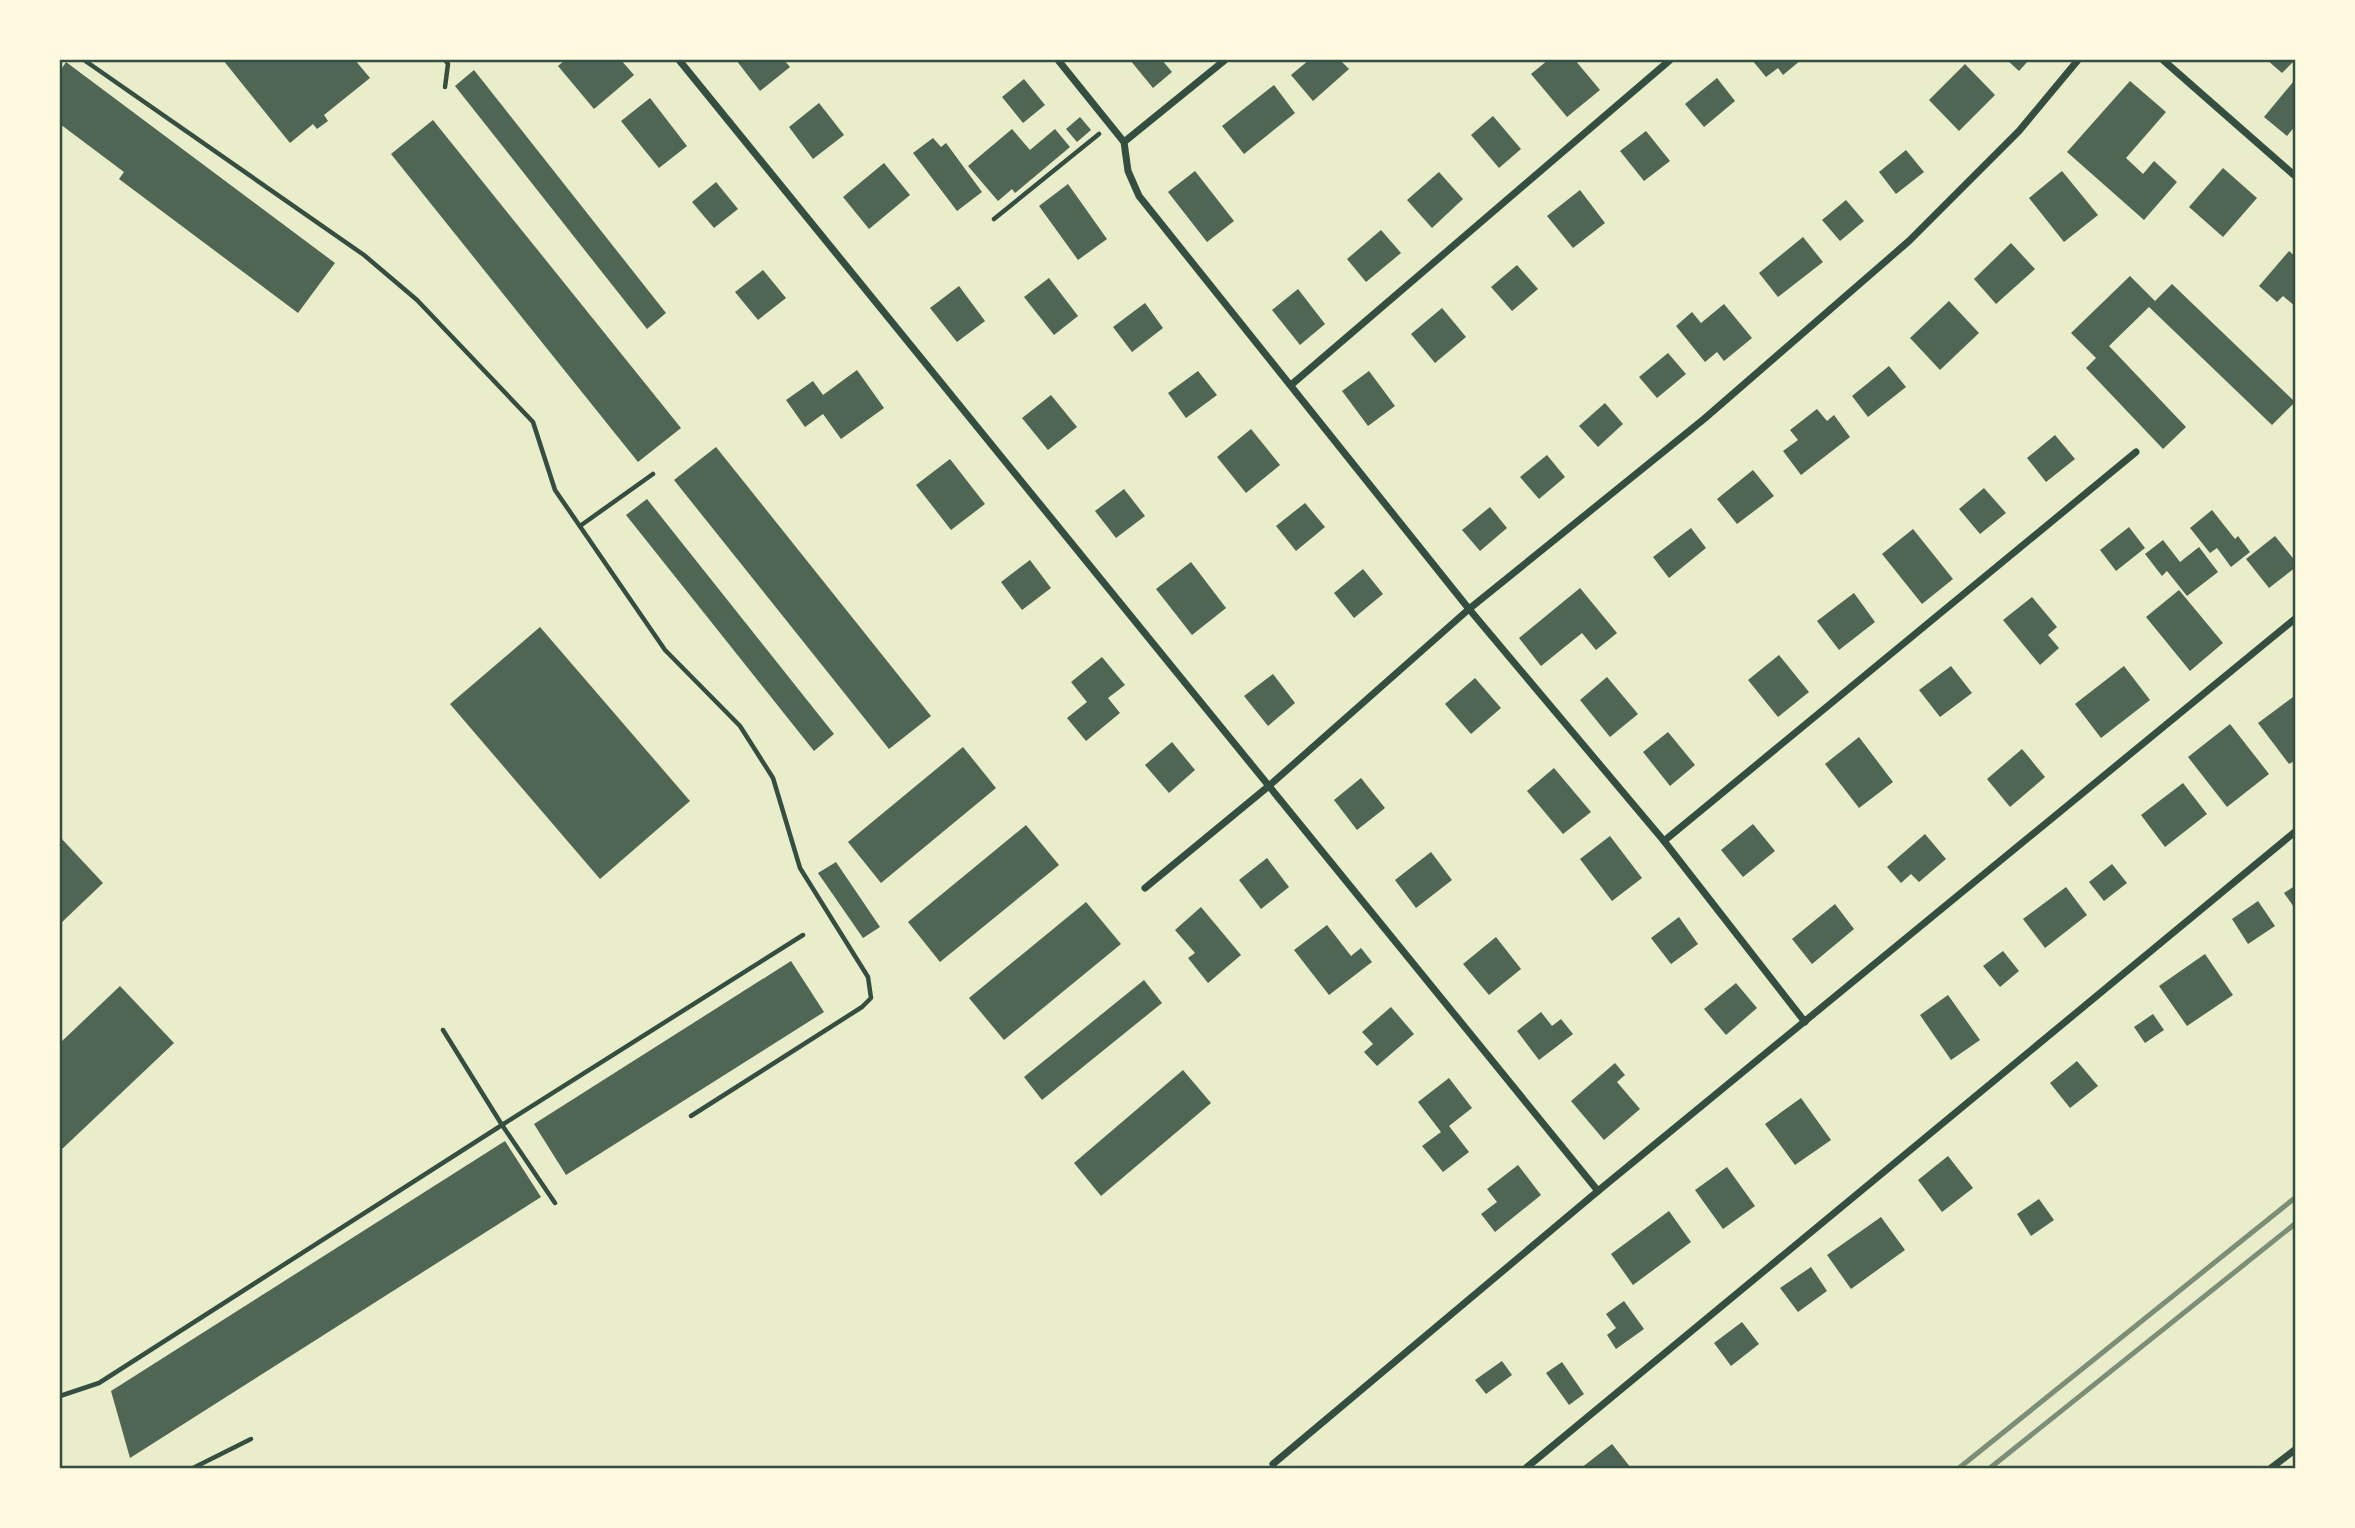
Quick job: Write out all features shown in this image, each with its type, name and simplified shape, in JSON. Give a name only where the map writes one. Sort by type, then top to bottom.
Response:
[{"type":"street","points":[[679,60],[1598,1191]]},
{"type":"street","points":[[1058,60],[1124,142],[1128,171],[1139,197],[1469,609],[1664,841],[1805,1021]]},
{"type":"street","points":[[1124,142],[1226,60]]},
{"type":"street","points":[[1291,385],[1670,60]]},
{"type":"street","points":[[1145,888],[1270,785],[1469,609],[1704,419],[1909,241],[2019,131],[2078,60]]},
{"type":"street","points":[[2163,60],[2295,174]]},
{"type":"street","points":[[1664,841],[2136,452]]},
{"type":"street","points":[[1273,1464],[1598,1191],[2295,618]]},
{"type":"street","points":[[1526,1468],[2295,831]]},
{"type":"street","points":[[2271,1468],[2295,1449]]},
{"type":"path","points":[[84,60],[364,255],[417,300],[533,422],[555,490],[665,650],[740,726],[773,778],[800,868],[868,977],[871,998],[862,1007],[691,1116]]},
{"type":"path","points":[[445,60],[448,64],[445,87]]},
{"type":"path","points":[[994,219],[1111,125]]},
{"type":"path","points":[[580,526],[653,474]]},
{"type":"path","points":[[60,1396],[99,1383],[803,935]]},
{"type":"path","points":[[443,1030],[502,1125],[555,1203]]},
{"type":"path","points":[[193,1468],[251,1440]]},
{"type":"building","points":[[223,60],[355,60],[370,78],[324,115],[328,121],[317,129],[313,124],[290,143]]},
{"type":"building","points":[[565,60],[621,60],[634,75],[594,109],[558,66]]},
{"type":"building","points":[[736,60],[784,60],[790,67],[760,91]]},
{"type":"building","points":[[1130,60],[1162,60],[1172,72],[1153,88]]},
{"type":"building","points":[[1309,60],[1340,60],[1349,69],[1313,101],[1291,75]]},
{"type":"building","points":[[1548,60],[1575,60],[1600,90],[1567,117],[1531,74]]},
{"type":"building","points":[[1752,60],[1801,60],[1783,75],[1778,68],[1766,77]]},
{"type":"building","points":[[2007,60],[2029,60],[2019,71]]},
{"type":"building","points":[[2267,60],[2295,60],[2282,73]]},
{"type":"building","points":[[66,62],[335,263],[298,313],[119,179],[124,172],[60,124],[60,71]]},
{"type":"building","points":[[1965,64],[1995,95],[1959,131],[1929,100]]},
{"type":"building","points":[[474,70],[666,313],[647,329],[455,86]]},
{"type":"building","points":[[1717,78],[1735,101],[1704,127],[1685,104]]},
{"type":"building","points":[[1024,79],[1045,105],[1023,123],[1002,97]]},
{"type":"building","points":[[2130,81],[2166,112],[2126,158],[2143,174],[2154,161],[2177,182],[2144,220],[2067,152]]},
{"type":"building","points":[[2293,82],[2296,85],[2296,125],[2287,136],[2264,117]]},
{"type":"building","points":[[1274,85],[1295,113],[1244,154],[1222,126]]},
{"type":"building","points":[[650,98],[687,146],[659,168],[621,121]]},
{"type":"building","points":[[819,103],[844,135],[813,159],[789,127]]},
{"type":"building","points":[[1493,116],[1521,149],[1499,168],[1471,135]]},
{"type":"building","points":[[1080,117],[1091,130],[1077,142],[1066,129]]},
{"type":"building","points":[[433,120],[681,428],[638,462],[391,154]]},
{"type":"building","points":[[1012,129],[1030,150],[1055,129],[1070,147],[1015,193],[1012,189],[998,201],[968,166]]},
{"type":"building","points":[[1646,131],[1670,161],[1644,181],[1620,151]]},
{"type":"building","points":[[933,138],[941,147],[946,143],[982,192],[957,211],[913,153]]},
{"type":"building","points":[[1906,150],[1924,172],[1896,194],[1879,172]]},
{"type":"building","points":[[884,163],[910,195],[869,229],[843,197]]},
{"type":"building","points":[[2223,168],[2257,198],[2223,237],[2189,207]]},
{"type":"building","points":[[1195,171],[1234,221],[1207,242],[1168,192]]},
{"type":"building","points":[[2062,171],[2098,215],[2064,242],[2029,198]]},
{"type":"building","points":[[1439,172],[1463,199],[1432,228],[1407,200]]},
{"type":"building","points":[[716,182],[738,209],[714,228],[692,202]]},
{"type":"building","points":[[1068,184],[1107,239],[1078,260],[1039,206]]},
{"type":"building","points":[[1580,190],[1605,223],[1573,248],[1547,216]]},
{"type":"building","points":[[1846,200],[1864,221],[1840,241],[1822,220]]},
{"type":"building","points":[[1381,230],[1401,253],[1366,282],[1347,259]]},
{"type":"building","points":[[1803,237],[1823,262],[1778,297],[1759,273]]},
{"type":"building","points":[[2011,243],[2035,269],[1996,304],[1974,279]]},
{"type":"building","points":[[2289,251],[2296,257],[2296,307],[2283,296],[2277,302],[2259,286]]},
{"type":"building","points":[[1517,265],[1538,289],[1512,311],[1491,287]]},
{"type":"building","points":[[763,270],[786,298],[758,320],[735,292]]},
{"type":"building","points":[[2130,276],[2155,301],[2172,284],[2295,402],[2272,425],[2149,307],[2109,346],[2186,427],[2163,449],[2086,368],[2096,358],[2071,333]]},
{"type":"building","points":[[1049,278],[1078,316],[1054,335],[1024,297]]},
{"type":"building","points":[[959,286],[985,321],[957,342],[930,308]]},
{"type":"building","points":[[1298,289],[1325,324],[1300,345],[1272,310]]},
{"type":"building","points":[[1949,301],[1979,333],[1940,370],[1910,338]]},
{"type":"building","points":[[1145,303],[1163,328],[1132,352],[1113,327]]},
{"type":"building","points":[[1724,304],[1752,338],[1724,361],[1717,352],[1705,362],[1676,326],[1692,312],[1701,323]]},
{"type":"building","points":[[1442,308],[1466,337],[1435,363],[1411,334]]},
{"type":"building","points":[[1668,353],[1686,374],[1657,398],[1639,377]]},
{"type":"building","points":[[1889,366],[1906,387],[1868,417],[1852,396]]},
{"type":"building","points":[[857,370],[884,408],[841,439],[823,414],[805,427],[786,400],[813,381],[823,395]]},
{"type":"building","points":[[1198,371],[1217,395],[1186,418],[1168,393]]},
{"type":"building","points":[[1369,371],[1395,406],[1368,426],[1342,391]]},
{"type":"building","points":[[1051,395],[1077,427],[1048,450],[1022,418]]},
{"type":"building","points":[[1605,403],[1623,424],[1598,447],[1579,426]]},
{"type":"building","points":[[1817,409],[1827,421],[1834,415],[1850,437],[1801,475],[1783,451],[1798,440],[1790,430]]},
{"type":"building","points":[[1251,429],[1280,465],[1246,493],[1217,457]]},
{"type":"building","points":[[2055,435],[2075,459],[2046,482],[2027,458]]},
{"type":"building","points":[[716,447],[931,716],[889,749],[674,480]]},
{"type":"building","points":[[1547,455],[1565,477],[1539,499],[1520,477]]},
{"type":"building","points":[[950,459],[985,504],[951,530],[916,485]]},
{"type":"building","points":[[1753,470],[1774,496],[1737,524],[1717,499]]},
{"type":"building","points":[[1984,488],[2006,513],[1980,534],[1959,509]]},
{"type":"building","points":[[1124,489],[1145,516],[1116,538],[1095,511]]},
{"type":"building","points":[[647,499],[834,734],[814,751],[626,515]]},
{"type":"building","points":[[1305,503],[1325,527],[1296,551],[1276,526]]},
{"type":"building","points":[[1490,507],[1507,528],[1480,551],[1462,530]]},
{"type":"building","points":[[2212,510],[2235,539],[2238,536],[2250,552],[2231,567],[2217,548],[2210,553],[2190,528]]},
{"type":"building","points":[[2129,527],[2145,548],[2116,571],[2100,550]]},
{"type":"building","points":[[1691,528],[1706,548],[1669,578],[1653,557]]},
{"type":"building","points":[[1913,529],[1953,579],[1922,604],[1882,554]]},
{"type":"building","points":[[2275,536],[2296,562],[2296,567],[2269,588],[2246,559]]},
{"type":"building","points":[[2163,540],[2180,562],[2199,547],[2218,572],[2187,596],[2167,571],[2162,576],[2145,554]]},
{"type":"building","points":[[1030,560],[1051,588],[1022,610],[1001,582]]},
{"type":"building","points":[[1191,562],[1226,608],[1192,635],[1156,589]]},
{"type":"building","points":[[1363,569],[1383,594],[1354,618],[1334,593]]},
{"type":"building","points":[[1580,588],[1617,633],[1596,650],[1582,633],[1541,666],[1519,638]]},
{"type":"building","points":[[2179,590],[2223,643],[2190,671],[2146,617]]},
{"type":"building","points":[[1854,593],[1875,622],[1839,650],[1817,621]]},
{"type":"building","points":[[2032,597],[2057,627],[2048,635],[2059,648],[2040,665],[2003,620]]},
{"type":"building","points":[[540,627],[690,801],[600,879],[450,704]]},
{"type":"building","points":[[1779,655],[1809,692],[1778,717],[1748,680]]},
{"type":"building","points":[[1102,657],[1125,685],[1108,698],[1120,713],[1086,741],[1067,718],[1087,702],[1071,682]]},
{"type":"building","points":[[1951,666],[1972,693],[1940,717],[1919,690]]},
{"type":"building","points":[[2124,666],[2150,700],[2101,738],[2075,704]]},
{"type":"building","points":[[1273,674],[1295,703],[1268,726],[1244,696]]},
{"type":"building","points":[[1607,677],[1638,714],[1610,737],[1580,700]]},
{"type":"building","points":[[1475,678],[1501,708],[1471,734],[1445,704]]},
{"type":"building","points":[[2293,697],[2296,700],[2296,760],[2289,764],[2258,723]]},
{"type":"building","points":[[2230,724],[2269,774],[2227,807],[2188,757]]},
{"type":"building","points":[[1668,732],[1695,765],[1670,786],[1643,752]]},
{"type":"building","points":[[1859,737],[1893,782],[1859,808],[1825,764]]},
{"type":"building","points":[[1172,742],[1195,770],[1169,793],[1145,765]]},
{"type":"building","points":[[963,747],[996,788],[881,883],[848,842]]},
{"type":"building","points":[[2022,749],[2045,777],[2010,807],[1987,779]]},
{"type":"building","points":[[1554,768],[1591,812],[1563,834],[1527,791]]},
{"type":"building","points":[[1361,778],[1385,808],[1357,830],[1334,800]]},
{"type":"building","points":[[2183,783],[2207,814],[2165,847],[2141,815]]},
{"type":"building","points":[[1753,824],[1775,851],[1743,877],[1721,850]]},
{"type":"building","points":[[1026,825],[1059,865],[940,962],[908,922]]},
{"type":"building","points":[[1925,834],[1946,859],[1919,882],[1911,874],[1901,883],[1887,867]]},
{"type":"building","points":[[1610,836],[1642,878],[1612,901],[1580,859]]},
{"type":"building","points":[[60,837],[103,883],[60,924]]},
{"type":"building","points":[[1431,852],[1452,880],[1416,908],[1395,880]]},
{"type":"building","points":[[1267,858],[1289,887],[1261,909],[1239,880]]},
{"type":"building","points":[[836,862],[880,927],[863,938],[818,873]]},
{"type":"building","points":[[2112,864],[2127,883],[2104,901],[2089,882]]},
{"type":"building","points":[[2296,885],[2296,910],[2284,893]]},
{"type":"building","points":[[2066,887],[2087,915],[2045,948],[2023,919]]},
{"type":"building","points":[[2258,901],[2275,926],[2248,944],[2232,919]]},
{"type":"building","points":[[1086,902],[1121,944],[1004,1040],[969,998]]},
{"type":"building","points":[[1835,904],[1854,929],[1812,964],[1792,939]]},
{"type":"building","points":[[1201,907],[1241,955],[1208,983],[1188,958],[1195,953],[1175,930]]},
{"type":"building","points":[[1679,917],[1698,944],[1671,964],[1651,938]]},
{"type":"building","points":[[1327,925],[1351,956],[1361,948],[1372,962],[1329,995],[1294,950]]},
{"type":"building","points":[[1496,937],[1521,969],[1489,995],[1463,964]]},
{"type":"building","points":[[2003,951],[2019,971],[2000,987],[1983,966]]},
{"type":"building","points":[[2205,954],[2233,995],[2187,1026],[2159,986]]},
{"type":"building","points":[[791,961],[824,1012],[566,1175],[534,1124]]},
{"type":"building","points":[[1144,980],[1162,1003],[1042,1100],[1024,1077]]},
{"type":"building","points":[[1736,983],[1757,1008],[1726,1035],[1704,1009]]},
{"type":"building","points":[[120,986],[174,1043],[60,1151],[60,1043]]},
{"type":"building","points":[[1948,995],[1980,1040],[1951,1060],[1920,1015]]},
{"type":"building","points":[[1391,1007],[1414,1034],[1377,1066],[1364,1052],[1373,1044],[1362,1032]]},
{"type":"building","points":[[1541,1012],[1552,1026],[1561,1019],[1573,1034],[1539,1060],[1517,1031]]},
{"type":"building","points":[[2153,1014],[2164,1030],[2145,1043],[2134,1027]]},
{"type":"building","points":[[2077,1061],[2098,1086],[2070,1108],[2050,1083]]},
{"type":"building","points":[[1615,1063],[1625,1075],[1617,1082],[1640,1109],[1604,1140],[1571,1101]]},
{"type":"building","points":[[1183,1070],[1211,1103],[1101,1196],[1074,1163]]},
{"type":"building","points":[[1449,1078],[1472,1108],[1449,1126],[1469,1152],[1443,1172],[1422,1146],[1441,1132],[1418,1102]]},
{"type":"building","points":[[1801,1098],[1831,1140],[1795,1165],[1765,1124]]},
{"type":"building","points":[[505,1141],[541,1197],[130,1458],[111,1391]]},
{"type":"building","points":[[1948,1156],[1973,1188],[1942,1212],[1918,1180]]},
{"type":"building","points":[[1518,1165],[1541,1195],[1495,1232],[1481,1214],[1497,1202],[1487,1189]]},
{"type":"building","points":[[1727,1167],[1755,1206],[1723,1229],[1695,1190]]},
{"type":"building","points":[[2039,1199],[2054,1220],[2031,1236],[2017,1214]]},
{"type":"building","points":[[1669,1211],[1691,1242],[1633,1285],[1611,1254]]},
{"type":"building","points":[[1881,1217],[1905,1250],[1851,1289],[1827,1255]]},
{"type":"building","points":[[1811,1267],[1827,1291],[1798,1312],[1780,1288]]},
{"type":"building","points":[[1624,1301],[1644,1329],[1616,1349],[1607,1335],[1616,1328],[1606,1314]]},
{"type":"building","points":[[1742,1322],[1759,1344],[1731,1366],[1714,1343]]},
{"type":"building","points":[[1502,1361],[1512,1375],[1486,1394],[1475,1380]]},
{"type":"building","points":[[1562,1362],[1584,1394],[1569,1405],[1546,1373]]},
{"type":"building","points":[[1612,1444],[1631,1468],[1581,1468]]},
{"type":"railway","points":[[1959,1468],[2296,1197]]},
{"type":"railway","points":[[1990,1468],[2296,1223]]}]
